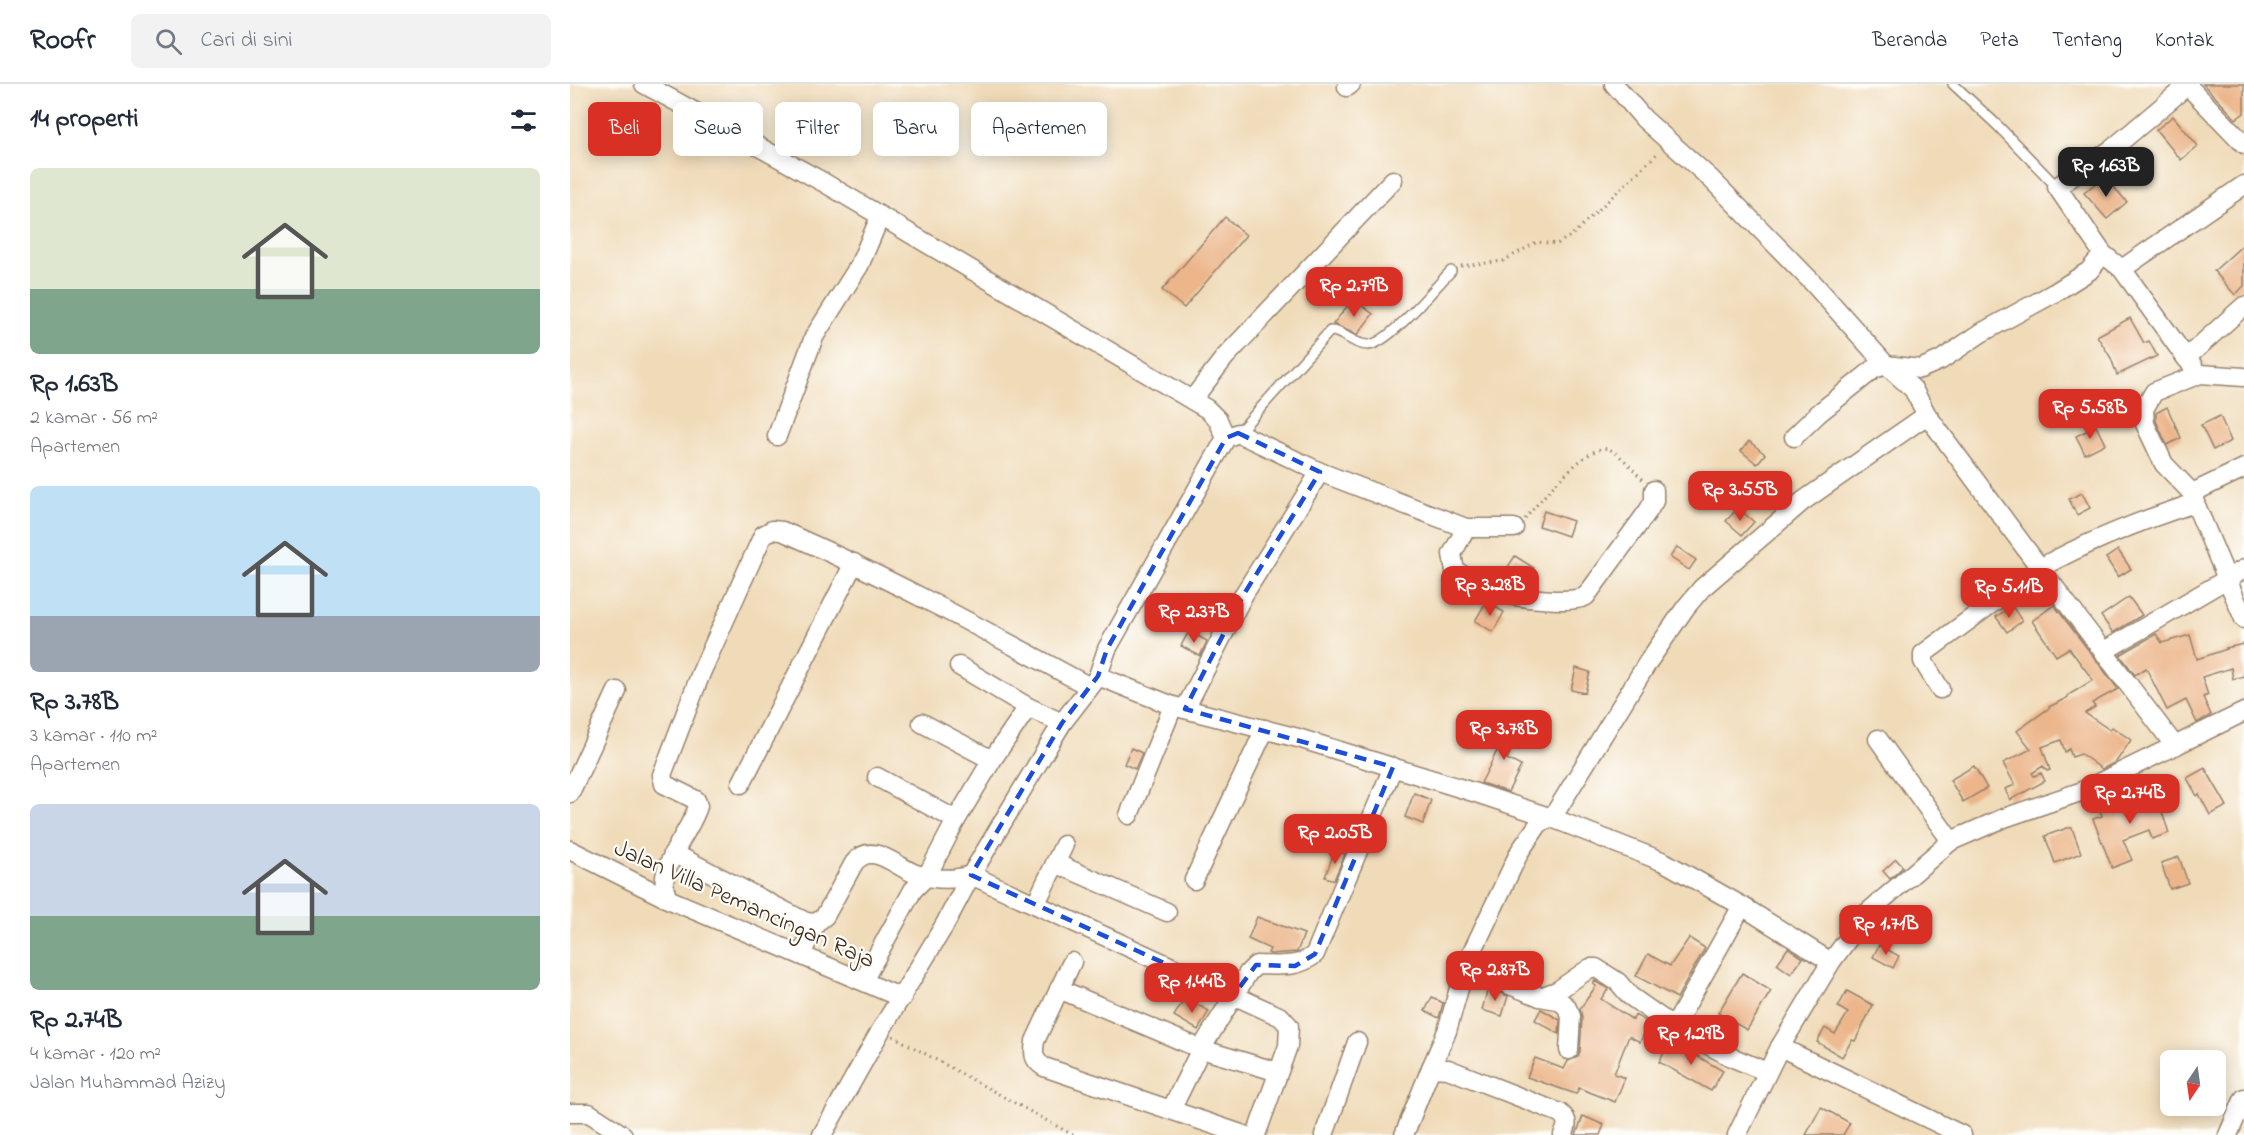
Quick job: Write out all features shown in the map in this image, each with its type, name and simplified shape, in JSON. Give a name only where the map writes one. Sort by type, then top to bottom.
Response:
[{"type":"street","points":[[644,84],[823,182],[1192,400],[1207,409],[1232,436],[1466,528],[1514,528]]},
{"type":"street","points":[[1614,84],[1644,119],[1711,179],[1814,284],[1887,365],[1913,389],[1927,415],[2175,746]]},
{"type":"street","points":[[2200,374],[2122,268],[2103,254],[2057,187],[2112,149],[2187,84],[2244,144]]},
{"type":"street","points":[[1192,400],[1225,357],[1392,180]]},
{"type":"street","points":[[2122,268],[2244,185]]},
{"type":"street","points":[[777,436],[814,337],[859,266],[880,217]]},
{"type":"street","points":[[1794,437],[1819,412],[1874,369],[1887,365],[1920,369],[1941,360],[1981,333],[2089,271],[2103,254]]},
{"type":"street","points":[[2186,358],[2244,306]]},
{"type":"street","points":[[1913,389],[1920,369]]},
{"type":"street","points":[[2244,377],[2200,374],[2154,392],[2144,409],[2145,424],[2164,464],[2193,498],[2244,619]]},
{"type":"street","points":[[1404,1135],[1447,1031],[1465,967],[1520,851],[1540,822],[1552,818],[1648,662],[1686,606],[1702,588],[1803,501],[1927,415]]},
{"type":"street","points":[[822,1135],[881,1030],[944,926],[971,875],[1062,723],[1094,682],[1107,649],[1232,436]]},
{"type":"street","points":[[1940,689],[1923,661],[1923,654],[2040,568],[2070,552],[2193,498],[2244,468]]},
{"type":"street","points":[[1129,815],[1179,707],[1244,594],[1320,472]]},
{"type":"street","points":[[1466,528],[1452,554],[1455,571],[1503,594],[1569,601],[1581,599],[1586,596],[1648,511],[1654,501],[1654,490]]},
{"type":"street","points":[[668,899],[664,879],[674,853],[698,806],[696,800],[664,784],[662,775],[701,673],[763,535],[772,530],[782,531],[854,562],[1094,682],[1393,767],[1552,818],[1664,862],[1742,906],[1831,962]]},
{"type":"street","points":[[741,784],[854,562]]},
{"type":"street","points":[[2104,651],[2135,635],[2244,569]]},
{"type":"street","points":[[958,666],[1028,707],[1062,723]]},
{"type":"street","points":[[570,793],[616,691]]},
{"type":"street","points":[[863,981],[913,890],[927,876],[956,820],[992,760],[1028,707]]},
{"type":"street","points":[[1737,1135],[1780,1047],[1831,962],[1868,912],[1951,841],[2004,818],[2080,792],[2244,712]]},
{"type":"street","points":[[922,723],[992,760]]},
{"type":"street","points":[[1194,880],[1265,729]]},
{"type":"street","points":[[1878,738],[1951,841]]},
{"type":"street","points":[[1171,1110],[1201,1049],[1248,973],[1256,965],[1295,966],[1307,961],[1315,954],[1393,767]]},
{"type":"street","points":[[877,777],[956,820]]},
{"type":"street","points":[[1036,903],[1064,845]]},
{"type":"street","name":"Jalan Villa Pemancingan Raja","points":[[570,850],[668,899],[902,998]]},
{"type":"street","points":[[674,853],[806,922],[816,923]]},
{"type":"street","points":[[801,955],[816,923],[825,916],[860,856],[867,853],[914,873],[950,880],[971,875],[1281,1017],[1289,1026],[1288,1046],[1256,1135]]},
{"type":"street","points":[[1055,863],[1167,912]]},
{"type":"street","points":[[1674,1027],[1742,906]]},
{"type":"street","points":[[1072,962],[1035,1041],[1033,1053],[1036,1061],[1044,1067],[1171,1110],[1196,1127],[1244,1135]]},
{"type":"street","points":[[1465,967],[1540,997],[1558,1000],[1566,1006],[1570,1016],[1569,1050]]},
{"type":"street","points":[[1540,997],[1557,991],[1590,968],[1596,968],[1618,982],[1630,996],[1674,1027],[1731,1057],[1767,1072]]},
{"type":"street","points":[[1059,989],[1201,1049],[1278,1072]]},
{"type":"street","points":[[1324,1135],[1357,1042]]},
{"type":"street","points":[[1780,1047],[1962,1135]]},
{"type":"street","points":[[1431,1068],[1448,1069],[1560,1113],[1566,1119],[1567,1125],[1563,1135]]},
{"type":"street","points":[[2228,1135],[2244,1098]]},
{"type":"street","points":[[570,1113],[590,1113],[623,1135]]},
{"type":"lane","points":[[1953,84],[1998,126],[2057,187]]},
{"type":"lane","points":[[1232,436],[1330,331],[1337,331],[1357,343],[1370,345],[1379,343],[1396,329],[1451,271]]},
{"type":"path","points":[[1451,271],[1463,265],[1503,261],[1537,242],[1557,243],[1572,235],[1670,141]]},
{"type":"path","points":[[1514,528],[1524,520],[1547,491],[1591,453],[1603,449],[1614,452],[1654,490]]},
{"type":"path","points":[[881,1030],[1074,1135]]},
{"type":"highlighted area","points":[[1238,433],[1320,472],[1244,594],[1185,709],[1393,767],[1315,954],[1295,966],[1256,965],[1234,995],[971,875],[1062,723],[1098,676],[1107,649],[1226,438]]},
{"type":"building","points":[[2203,84],[2244,84],[2244,113],[2236,119]]},
{"type":"building","points":[[2173,116],[2198,146],[2181,160],[2156,130]]},
{"type":"building","points":[[2104,176],[2127,202],[2107,219],[2084,193]]},
{"type":"building","points":[[1225,217],[1246,235],[1184,308],[1162,290]]},
{"type":"building","points":[[2244,244],[2244,286],[2235,295],[2214,271]]},
{"type":"building","points":[[1353,299],[1373,314],[1357,335],[1333,324]]},
{"type":"building","points":[[2130,318],[2144,343],[2149,341],[2157,356],[2117,375],[2111,358],[2097,336]]},
{"type":"building","points":[[2167,407],[2181,438],[2167,445],[2156,421],[2156,413]]},
{"type":"building","points":[[2220,416],[2231,441],[2213,450],[2201,425]]},
{"type":"building","points":[[2096,426],[2105,444],[2085,454],[2076,436]]},
{"type":"building","points":[[1749,441],[1765,454],[1757,464],[1741,451]]},
{"type":"building","points":[[2082,493],[2090,508],[2077,515],[2069,499]]},
{"type":"building","points":[[1738,508],[1754,522],[1742,535],[1726,521]]},
{"type":"building","points":[[1544,511],[1573,521],[1568,536],[1539,526]]},
{"type":"building","points":[[1677,547],[1696,560],[1689,570],[1670,557]]},
{"type":"building","points":[[2118,550],[2131,569],[2118,577],[2106,558]]},
{"type":"building","points":[[1515,556],[1534,568],[1522,586],[1504,573]]},
{"type":"building","points":[[2129,597],[2142,615],[2113,633],[2101,616]]},
{"type":"building","points":[[1486,602],[1504,612],[1493,632],[1475,621]]},
{"type":"building","points":[[2054,605],[2118,689],[2092,703],[2095,707],[2085,713],[2110,730],[2112,727],[2131,740],[2116,762],[2102,769],[2081,754],[2072,757],[2069,749],[2065,752],[2061,740],[2042,747],[2050,770],[2047,771],[2043,766],[2032,773],[2034,776],[2041,773],[2045,781],[2010,800],[2005,789],[2015,785],[2003,763],[2031,749],[2017,731],[2049,707],[2093,680],[2069,648],[2056,656],[2032,621]]},
{"type":"building","points":[[2012,606],[2022,621],[2007,632],[1996,617]]},
{"type":"building","points":[[1189,631],[1207,641],[1200,656],[1181,646]]},
{"type":"building","points":[[2156,634],[2162,643],[2190,635],[2197,659],[2244,644],[2244,676],[2233,679],[2231,668],[2202,677],[2208,695],[2203,697],[2211,715],[2197,723],[2186,700],[2167,710],[2146,668],[2135,675],[2120,655]]},
{"type":"building","points":[[1576,668],[1590,672],[1585,693],[1571,690]]},
{"type":"building","points":[[1513,719],[1524,724],[1507,759],[1521,766],[1508,792],[1481,783]]},
{"type":"building","points":[[1131,748],[1142,753],[1135,769],[1124,764]]},
{"type":"building","points":[[1974,766],[1987,788],[1963,802],[1950,780]]},
{"type":"building","points":[[2205,768],[2227,806],[2210,815],[2187,778]]},
{"type":"building","points":[[2154,788],[2169,833],[2152,839],[2149,830],[2123,840],[2132,860],[2112,868],[2093,819],[2102,816],[2100,811]]},
{"type":"building","points":[[1414,793],[1431,800],[1423,824],[1405,817]]},
{"type":"building","points":[[2072,828],[2081,853],[2055,863],[2045,836]]},
{"type":"building","points":[[1335,850],[1345,854],[1334,880],[1325,877]]},
{"type":"building","points":[[2179,857],[2188,883],[2170,889],[2161,863]]},
{"type":"building","points":[[1896,859],[1903,867],[1890,879],[1883,871]]},
{"type":"building","points":[[1257,917],[1304,934],[1297,952],[1271,954],[1268,953],[1270,949],[1248,939]]},
{"type":"building","points":[[1689,938],[1705,948],[1677,998],[1636,976],[1648,954],[1670,966]]},
{"type":"building","points":[[1879,945],[1899,956],[1893,968],[1873,957]]},
{"type":"building","points":[[1788,948],[1803,958],[1791,974],[1777,964]]},
{"type":"building","points":[[1742,973],[1771,991],[1747,1030],[1718,1013]]},
{"type":"building","points":[[1595,981],[1608,989],[1601,999],[1633,1020],[1635,1015],[1649,1023],[1640,1042],[1629,1036],[1614,1074],[1625,1078],[1615,1102],[1579,1088],[1576,1094],[1527,1077],[1535,1058],[1564,1069],[1568,1061],[1578,1057],[1582,1017],[1580,1009],[1596,986],[1593,984]]},
{"type":"building","points":[[1488,988],[1508,996],[1502,1016],[1482,1010]]},
{"type":"building","points":[[1847,991],[1873,1005],[1855,1041],[1852,1040],[1842,1057],[1817,1042],[1825,1028],[1835,1034],[1848,1013],[1838,1007]]},
{"type":"building","points":[[1432,997],[1443,1003],[1439,1018],[1425,1011]]},
{"type":"building","points":[[1185,998],[1209,1011],[1198,1030],[1174,1016]]},
{"type":"building","points":[[1541,1009],[1560,1020],[1559,1034],[1535,1020]]},
{"type":"building","points":[[1671,1041],[1723,1071],[1711,1091],[1659,1062]]},
{"type":"building","points":[[1821,1107],[1850,1123],[1843,1135],[1806,1135]]},
{"type":"building","points":[[1583,1116],[1604,1125],[1600,1135],[1576,1135]]}]
